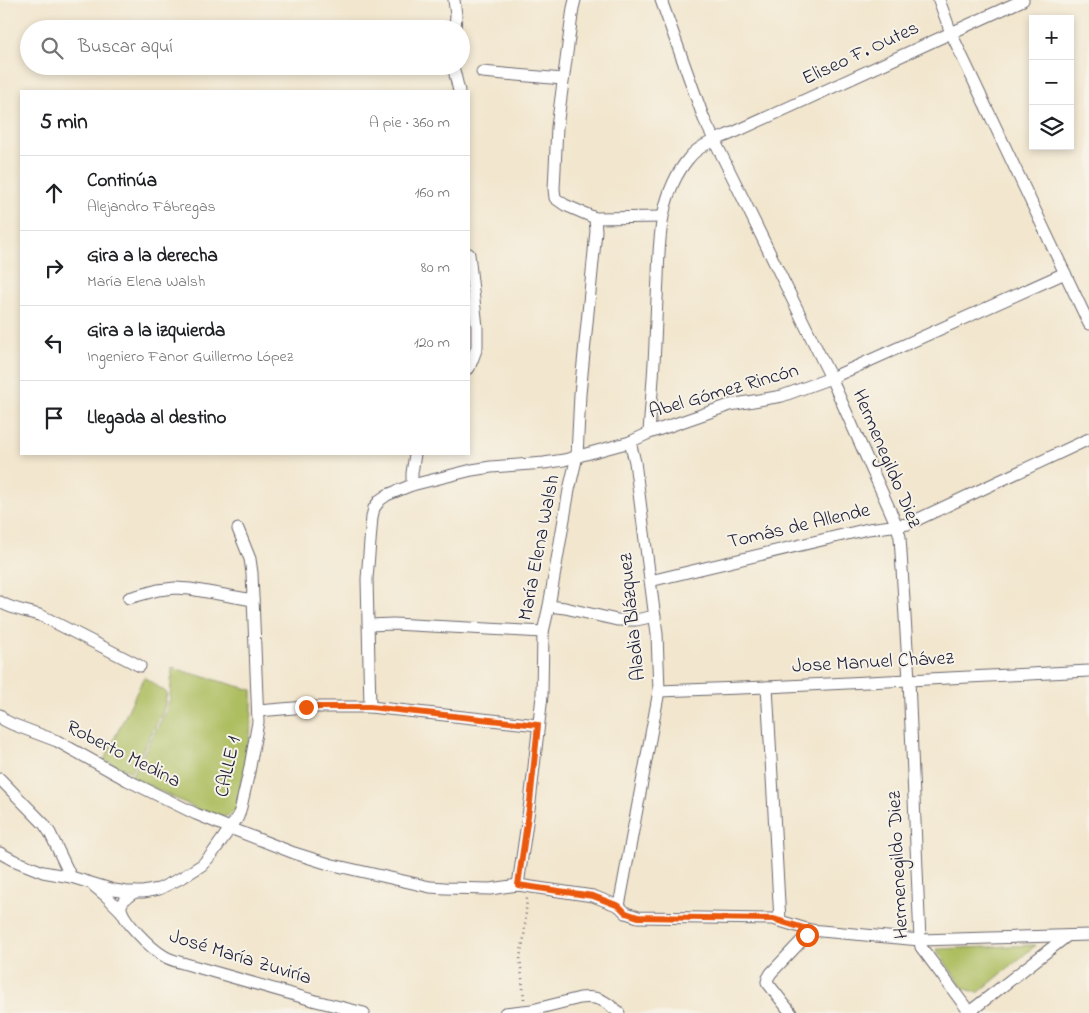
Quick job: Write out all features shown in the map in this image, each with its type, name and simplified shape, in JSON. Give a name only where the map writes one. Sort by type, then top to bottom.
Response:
[{"type":"street","points":[[454,0],[456,20]]},
{"type":"street","points":[[575,0],[557,127],[555,198],[565,205],[596,218],[662,217]]},
{"type":"street","name":"Hermenegildo Diez","points":[[661,0],[704,119],[831,378],[897,526],[900,536],[909,680],[920,940],[924,951],[969,1013]]},
{"type":"street","points":[[939,0],[951,34],[1089,324]]},
{"type":"street","name":"Eliseo F. Outes","points":[[649,433],[655,361],[662,217],[677,174],[689,157],[714,140],[1023,0]]},
{"type":"street","points":[[482,72],[563,79]]},
{"type":"street","points":[[455,75],[459,90]]},
{"type":"street","name":"María Elena Walsh","points":[[523,886],[542,696],[542,632],[549,606],[569,490],[577,456],[580,394],[596,218]]},
{"type":"street","points":[[470,263],[477,328],[477,347],[470,366]]},
{"type":"street","name":"Abel Gómez Rincón","points":[[369,625],[367,605],[368,579],[374,508],[387,495],[412,485],[472,470],[564,460],[630,442],[649,433],[730,405],[782,396],[831,378],[1065,273]]},
{"type":"street","name":"Tomás de Allende","points":[[650,581],[868,529],[908,524],[1089,439]]},
{"type":"street","name":"Aladia Blázquez","points":[[619,906],[659,691],[655,616],[635,462],[630,442]]},
{"type":"street","points":[[412,485],[415,455]]},
{"type":"street","name":"CALLE 1","points":[[0,853],[36,870],[71,877],[114,890],[135,892],[159,889],[183,878],[202,865],[212,854],[238,816],[249,772],[258,722],[252,574],[250,558],[238,529]]},
{"type":"street","points":[[129,598],[158,590],[175,588],[252,600]]},
{"type":"street","points":[[0,602],[14,609],[42,616],[140,666]]},
{"type":"street","points":[[549,606],[616,620],[636,620],[655,616]]},
{"type":"street","points":[[370,707],[369,625],[393,624],[542,632]]},
{"type":"street","name":"Jose Manuel Chávez","points":[[659,691],[1089,671]]},
{"type":"street","points":[[767,687],[780,920]]},
{"type":"street","points":[[258,711],[306,707],[370,707],[538,725]]},
{"type":"street","name":"Roberto Medina","points":[[0,715],[4,720],[12,724],[58,741],[127,780],[196,814],[230,828],[294,853],[329,864],[430,887],[490,889],[523,886],[593,896],[619,906],[626,913],[638,917],[773,919],[810,930],[861,936],[920,940],[1089,935]]},
{"type":"street","points":[[0,779],[44,824],[71,877]]},
{"type":"street","name":"José María Zuviría","points":[[91,883],[122,912],[144,941],[165,957],[316,1002],[364,1013]]},
{"type":"street","points":[[122,912],[121,906],[123,902],[135,892]]},
{"type":"street","points":[[791,1013],[767,982],[771,973],[810,930]]},
{"type":"street","points":[[969,1013],[1067,936]]},
{"type":"street","points":[[505,1013],[547,1010],[588,997],[600,998],[619,1013]]},
{"type":"path","points":[[523,886],[524,938],[520,957],[525,1002],[524,1011]]},
{"type":"green space","points":[[172,668],[252,690],[251,727],[245,765],[236,809],[231,814],[222,817],[212,816],[131,777],[166,711],[170,698]]},
{"type":"green space","points":[[144,677],[167,693],[164,709],[131,772],[104,760]]},
{"type":"green space","points":[[1036,945],[978,993],[963,988],[936,949]]},
{"type":"route","points":[[306,707],[370,707],[538,725],[530,802],[518,885],[593,896],[619,906],[626,913],[638,917],[773,919],[810,930],[807,935]]}]
